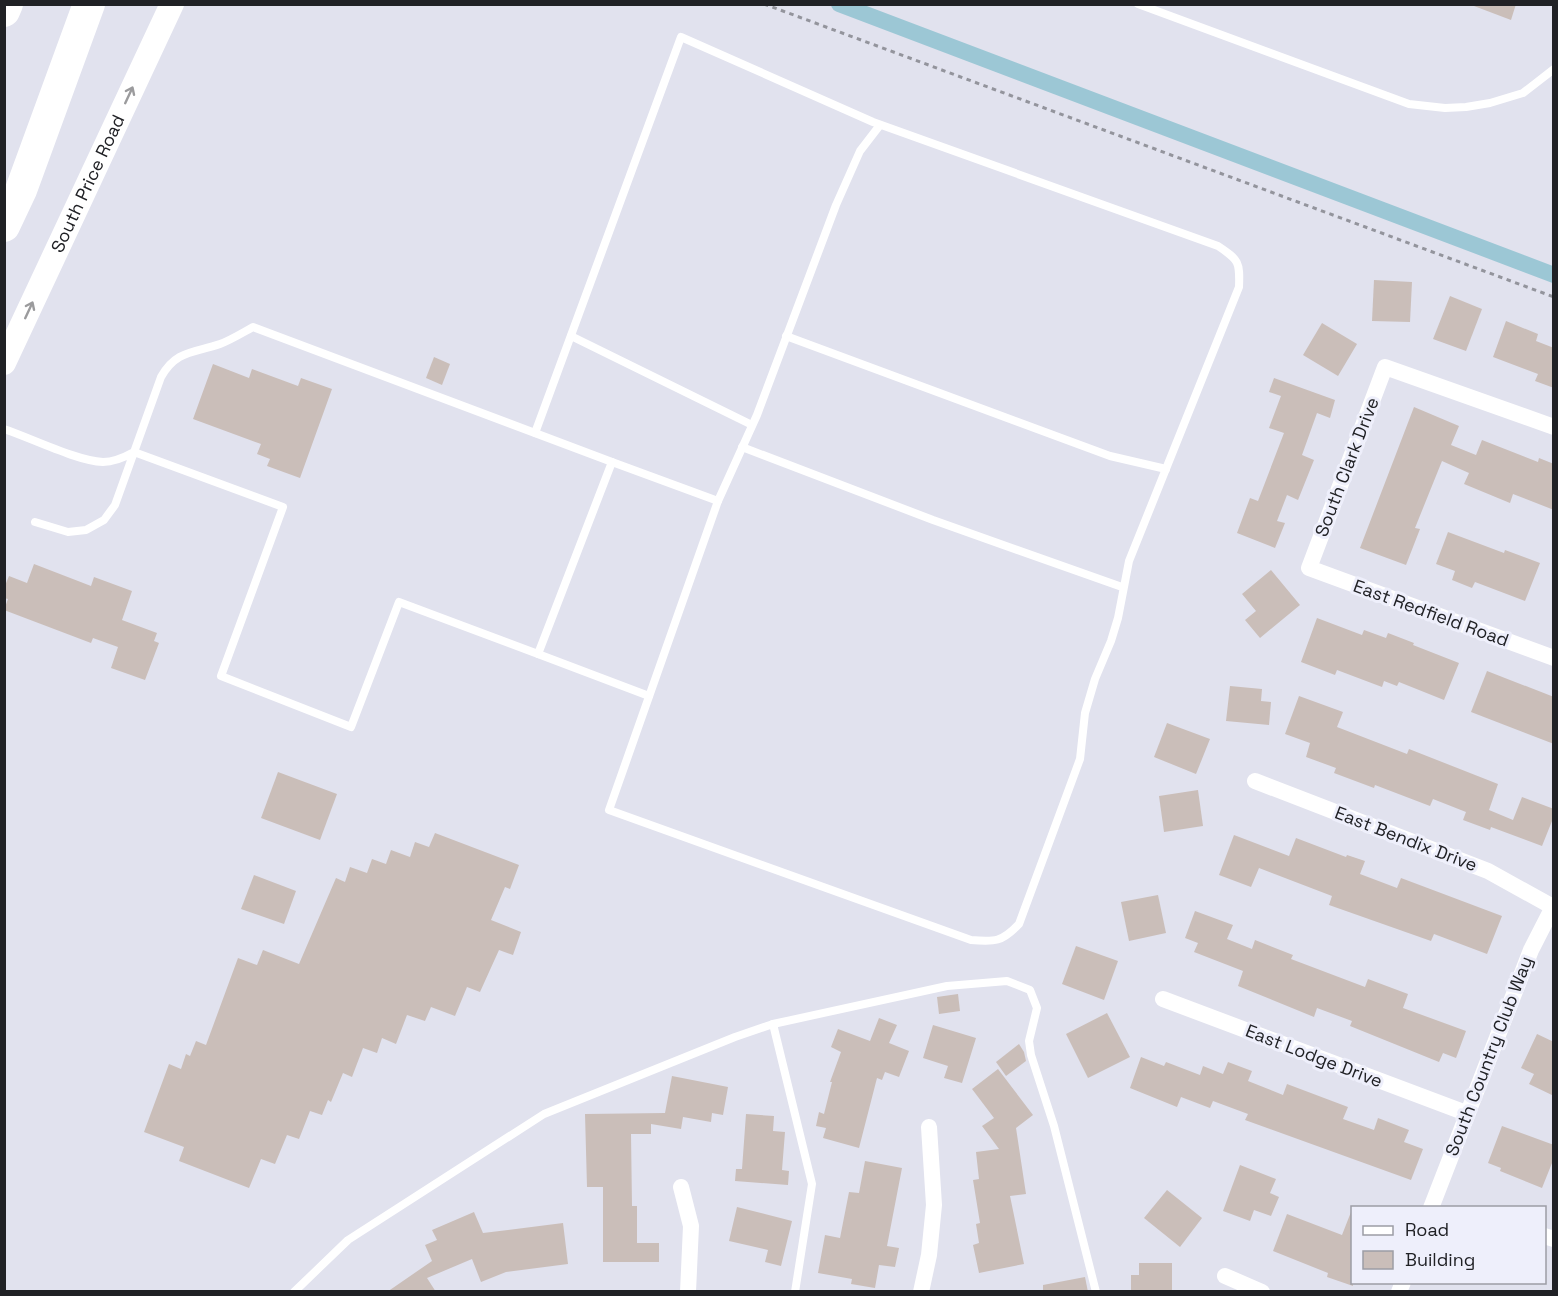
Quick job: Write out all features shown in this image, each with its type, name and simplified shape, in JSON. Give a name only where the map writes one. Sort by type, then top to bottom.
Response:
[{"type":"highway","points":[[4,11],[7,4]]},
{"type":"highway","points":[[4,180],[87,4]]},
{"type":"highway","points":[[4,226],[21,190],[87,4]]},
{"type":"main road","name":"South Price Road","points":[[4,363],[172,4]]},
{"type":"street","name":"South Clark Drive","points":[[1310,568],[1385,366],[1554,428]]},
{"type":"street","name":"East Redfield Road","points":[[1310,568],[1554,658]]},
{"type":"street","name":"East Bendix Drive","points":[[1255,781],[1488,870],[1554,907]]},
{"type":"street","name":"South Country Club Way","points":[[1432,1206],[1531,950],[1554,907]]},
{"type":"street","name":"East Lodge Drive","points":[[1163,999],[1466,1113]]},
{"type":"street","points":[[921,1292],[929,1256],[934,1205],[929,1127]]},
{"type":"street","points":[[681,1187],[691,1226],[688,1292]]},
{"type":"street","points":[[1225,1276],[1262,1292]]},
{"type":"lane","points":[[1138,4],[1409,104],[1445,108],[1490,103],[1522,93],[1554,69]]},
{"type":"lane","points":[[535,433],[681,36],[880,125],[1218,246],[1235,257],[1240,271],[1239,287],[1129,561],[1122,587],[1118,618],[1095,679],[1085,714],[1080,759],[1019,924],[1007,937],[993,942],[971,940],[609,810],[718,501],[753,425],[836,205],[860,151],[880,125]]},
{"type":"lane","points":[[35,522],[68,532],[86,530],[104,520],[115,505],[167,366],[192,351],[221,344],[253,327],[718,501]]},
{"type":"lane","points":[[571,336],[753,425]]},
{"type":"lane","points":[[786,336],[1110,456],[1166,469]]},
{"type":"lane","points":[[4,429],[87,460],[105,462],[121,459],[135,452],[284,507],[221,676],[351,727],[399,602],[650,696]]},
{"type":"lane","points":[[742,447],[933,520],[1122,587]]},
{"type":"lane","points":[[538,654],[612,462]]},
{"type":"lane","points":[[294,1292],[348,1240],[543,1114],[773,1024],[947,986],[1008,981],[1030,990],[1037,1008],[1029,1041],[1031,1055],[1054,1126],[1096,1292]]},
{"type":"lane","points":[[773,1024],[812,1185],[795,1292]]},
{"type":"path","points":[[764,4],[1397,241],[1554,297]]},
{"type":"building","points":[[1474,4],[1516,4],[1511,20],[1474,6]]},
{"type":"building","points":[[1374,280],[1412,282],[1410,322],[1372,321]]},
{"type":"building","points":[[1450,296],[1482,309],[1466,351],[1433,339]]},
{"type":"building","points":[[1506,321],[1538,334],[1536,341],[1554,348],[1554,388],[1535,381],[1538,374],[1493,357]]},
{"type":"building","points":[[1322,323],[1357,344],[1338,376],[1303,355]]},
{"type":"building","points":[[434,357],[450,364],[442,385],[426,378]]},
{"type":"building","points":[[213,364],[249,378],[252,369],[298,386],[301,378],[332,389],[300,478],[267,466],[270,459],[257,454],[261,444],[193,419]]},
{"type":"building","points":[[1274,378],[1335,400],[1330,418],[1317,413],[1302,455],[1314,460],[1298,500],[1287,495],[1277,521],[1285,523],[1275,548],[1237,533],[1250,498],[1258,501],[1284,433],[1269,428],[1281,396],[1269,392]]},
{"type":"building","points":[[1414,407],[1459,426],[1451,445],[1476,455],[1482,440],[1538,462],[1539,458],[1554,464],[1554,510],[1513,494],[1510,503],[1464,484],[1469,473],[1442,461],[1415,528],[1420,529],[1406,565],[1360,548]]},
{"type":"building","points":[[1448,532],[1504,553],[1505,550],[1540,563],[1525,601],[1475,582],[1472,588],[1452,580],[1455,571],[1436,564]]},
{"type":"building","points":[[34,564],[91,586],[94,577],[132,591],[122,620],[157,633],[154,641],[159,643],[145,680],[111,668],[118,647],[93,638],[91,643],[4,610],[8,599],[4,598],[4,588],[9,576],[27,583]]},
{"type":"building","points":[[1271,570],[1300,605],[1260,638],[1245,620],[1256,611],[1242,594]]},
{"type":"building","points":[[1317,618],[1362,635],[1364,630],[1386,638],[1388,633],[1459,663],[1444,700],[1399,682],[1397,686],[1384,681],[1382,687],[1337,670],[1335,675],[1301,662]]},
{"type":"building","points":[[1487,671],[1554,697],[1554,744],[1471,712]]},
{"type":"building","points":[[1230,686],[1262,689],[1261,701],[1271,702],[1269,725],[1226,721]]},
{"type":"building","points":[[1299,696],[1343,712],[1337,727],[1407,754],[1409,749],[1498,784],[1489,810],[1513,820],[1522,797],[1554,809],[1554,816],[1542,846],[1491,827],[1490,830],[1463,820],[1466,812],[1433,799],[1430,806],[1375,785],[1374,788],[1334,773],[1336,768],[1306,757],[1310,743],[1285,734]]},
{"type":"building","points":[[1167,723],[1210,739],[1196,774],[1154,757]]},
{"type":"building","points":[[278,772],[337,794],[320,840],[261,818]]},
{"type":"building","points":[[1198,790],[1203,826],[1164,832],[1159,796]]},
{"type":"building","points":[[435,833],[519,865],[510,889],[505,887],[491,920],[521,932],[513,955],[499,950],[480,992],[467,987],[455,1016],[431,1007],[425,1021],[407,1015],[396,1044],[382,1038],[377,1053],[363,1048],[352,1077],[343,1073],[331,1102],[328,1100],[322,1115],[310,1111],[299,1139],[287,1135],[275,1164],[261,1159],[249,1188],[179,1161],[184,1147],[144,1132],[169,1064],[181,1069],[186,1054],[190,1056],[196,1041],[206,1045],[238,958],[257,965],[263,950],[299,964],[336,878],[345,882],[350,867],[367,873],[372,859],[386,864],[391,850],[410,857],[415,842],[429,847]]},
{"type":"building","points":[[1234,835],[1289,856],[1296,838],[1346,857],[1347,855],[1365,861],[1360,874],[1397,888],[1401,878],[1502,916],[1487,954],[1434,934],[1431,941],[1329,905],[1332,896],[1259,868],[1251,887],[1219,875]]},
{"type":"building","points":[[254,875],[296,891],[284,924],[241,909]]},
{"type":"building","points":[[1158,895],[1166,933],[1129,941],[1121,902]]},
{"type":"building","points":[[1195,911],[1233,925],[1227,939],[1252,949],[1255,940],[1293,955],[1291,959],[1365,987],[1368,979],[1408,994],[1403,1008],[1466,1031],[1456,1058],[1443,1053],[1439,1062],[1350,1026],[1352,1021],[1317,1008],[1314,1017],[1238,986],[1243,971],[1194,952],[1198,943],[1185,938]]},
{"type":"building","points":[[1076,946],[1118,961],[1104,1000],[1062,984]]},
{"type":"building","points":[[958,994],[960,1011],[939,1014],[937,997]]},
{"type":"building","points":[[1107,1013],[1130,1057],[1088,1078],[1066,1034]]},
{"type":"building","points":[[879,1018],[897,1025],[889,1043],[909,1051],[899,1077],[885,1072],[882,1080],[877,1078],[859,1148],[823,1138],[826,1128],[816,1126],[819,1112],[824,1114],[832,1082],[830,1082],[841,1052],[831,1047],[838,1029],[870,1041]]},
{"type":"building","points":[[933,1025],[976,1038],[962,1083],[944,1078],[948,1066],[923,1058]]},
{"type":"building","points":[[1537,1034],[1554,1042],[1554,1096],[1529,1084],[1534,1074],[1521,1068]]},
{"type":"building","points":[[1019,1044],[1026,1061],[1006,1076],[996,1062]]},
{"type":"building","points":[[1141,1057],[1164,1066],[1166,1062],[1200,1075],[1203,1066],[1223,1074],[1228,1062],[1252,1071],[1248,1081],[1283,1095],[1287,1084],[1348,1107],[1343,1119],[1374,1130],[1378,1118],[1409,1130],[1404,1142],[1423,1149],[1411,1180],[1245,1120],[1248,1114],[1213,1101],[1210,1108],[1181,1097],[1177,1107],[1130,1088]]},
{"type":"building","points":[[998,1069],[1033,1115],[1016,1128],[1026,1194],[1010,1196],[1024,1264],[979,1273],[973,1245],[979,1243],[976,1224],[980,1223],[973,1180],[979,1179],[976,1152],[999,1149],[982,1126],[994,1118],[972,1089]]},
{"type":"building","points":[[672,1076],[728,1087],[723,1115],[712,1113],[711,1122],[683,1117],[681,1129],[651,1124],[651,1134],[631,1134],[632,1206],[637,1206],[637,1243],[659,1243],[659,1262],[603,1262],[603,1187],[587,1187],[585,1114],[665,1113]]},
{"type":"building","points":[[746,1114],[774,1116],[773,1131],[785,1132],[782,1170],[789,1171],[788,1185],[735,1181],[736,1169],[742,1169]]},
{"type":"building","points":[[1502,1126],[1554,1145],[1554,1158],[1542,1188],[1500,1171],[1501,1168],[1488,1163]]},
{"type":"building","points":[[865,1161],[902,1168],[887,1246],[899,1248],[895,1267],[879,1265],[875,1288],[851,1284],[852,1279],[818,1273],[825,1235],[840,1238],[849,1192],[859,1193]]},
{"type":"building","points":[[1240,1165],[1276,1179],[1270,1193],[1279,1197],[1271,1216],[1254,1210],[1250,1221],[1223,1211]]},
{"type":"building","points":[[1167,1190],[1202,1218],[1180,1247],[1144,1218]]},
{"type":"building","points":[[737,1207],[792,1221],[781,1266],[765,1262],[768,1250],[729,1241]]},
{"type":"building","points":[[474,1212],[483,1233],[563,1223],[568,1264],[506,1272],[481,1282],[472,1259],[427,1278],[436,1292],[387,1292],[432,1261],[425,1245],[437,1240],[432,1230]]},
{"type":"building","points":[[1351,1212],[1351,1284],[1353,1286],[1327,1277],[1328,1273],[1273,1251],[1287,1214],[1342,1235]]},
{"type":"building","points":[[1139,1263],[1172,1263],[1172,1292],[1131,1292],[1131,1275],[1139,1275]]},
{"type":"building","points":[[1085,1277],[1088,1292],[1043,1292],[1043,1285]]},
{"type":"waterway","points":[[839,4],[1554,275]]}]
